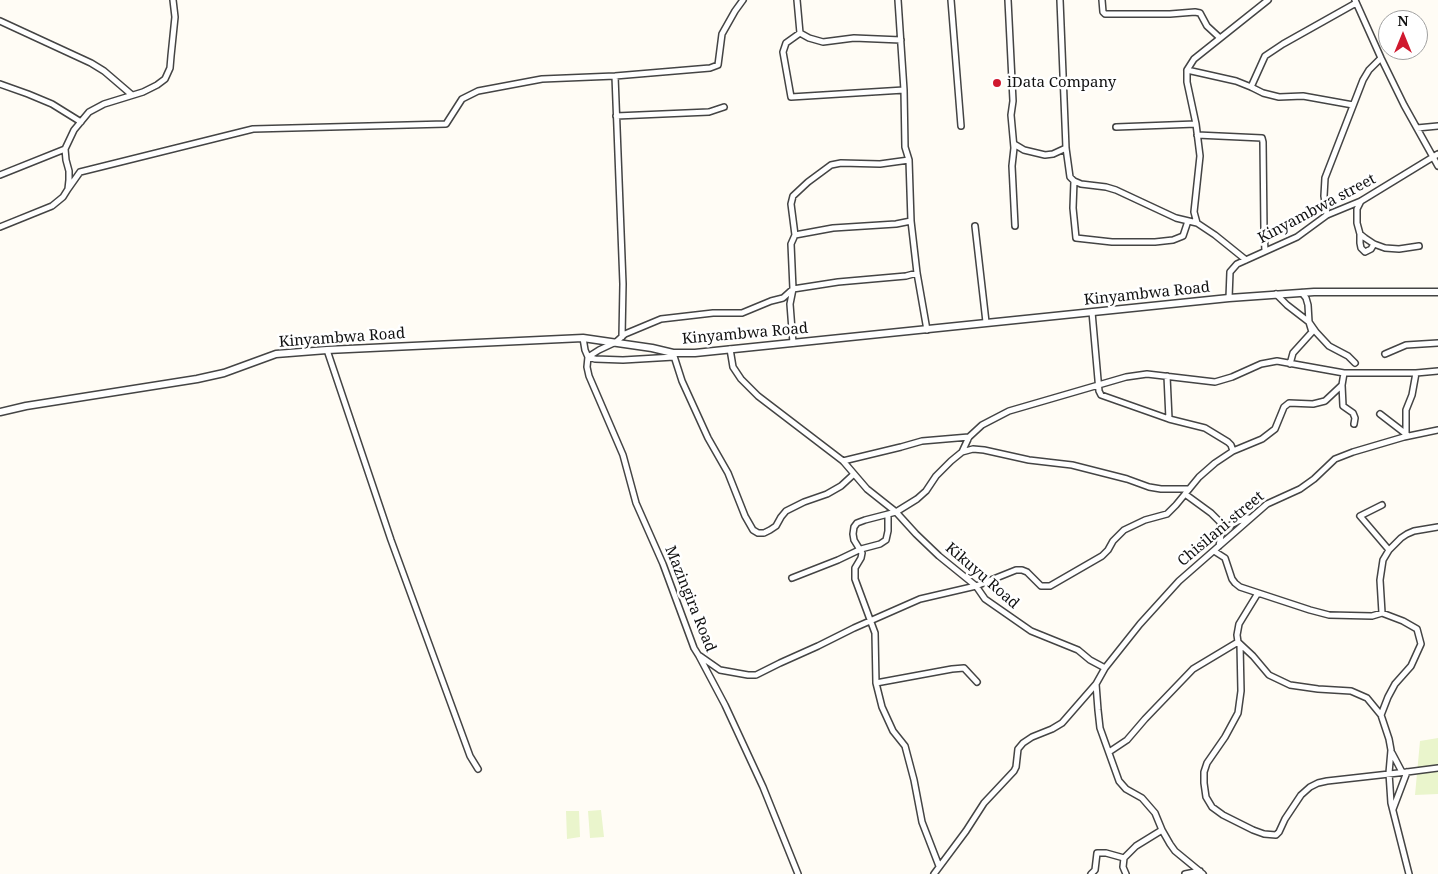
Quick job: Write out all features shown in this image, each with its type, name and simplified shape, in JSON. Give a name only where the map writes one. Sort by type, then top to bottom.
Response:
[{"type":"street","points":[[68,189],[69,171],[65,149],[74,130],[89,112],[104,104],[143,92],[165,79],[170,68],[175,17],[173,0]]},
{"type":"street","points":[[0,227],[52,206],[63,197],[80,172],[253,129],[446,124],[462,99],[478,91],[542,80],[710,68],[718,65],[722,34],[735,10],[743,0]]},
{"type":"street","points":[[797,0],[800,33]]},
{"type":"street","points":[[898,0],[904,90],[905,147],[909,160],[911,221],[927,330]]},
{"type":"street","points":[[951,0],[960,126]]},
{"type":"street","points":[[1008,0],[1013,101],[1011,115],[1014,144],[1012,166],[1015,226]]},
{"type":"street","points":[[1060,0],[1066,148],[1070,177],[1081,184],[1116,190],[1176,218],[1197,223],[1246,260]]},
{"type":"street","points":[[1102,0],[1103,12],[1105,14],[1200,13],[1207,26],[1220,38]]},
{"type":"street","points":[[1197,223],[1194,212],[1200,156],[1196,124],[1186,82],[1187,70],[1194,59],[1268,0]]},
{"type":"street","points":[[1251,87],[1265,56],[1356,2],[1378,53]]},
{"type":"street","points":[[0,21],[91,63],[104,71],[132,96]]},
{"type":"street","points":[[800,33],[823,42],[854,38],[900,40]]},
{"type":"street","points":[[800,33],[786,43],[783,52],[791,97],[904,90]]},
{"type":"street","points":[[1326,215],[1325,178],[1363,80],[1378,60]]},
{"type":"street","points":[[1381,60],[1417,128],[1436,155],[1438,166]]},
{"type":"street","points":[[1187,70],[1236,81],[1263,93],[1279,97],[1303,96],[1353,105]]},
{"type":"street","points":[[615,76],[624,284],[622,336]]},
{"type":"street","points":[[0,84],[52,104],[81,122]]},
{"type":"street","points":[[616,116],[709,112],[724,107]]},
{"type":"street","points":[[1116,127],[1196,124]]},
{"type":"street","points":[[1417,128],[1438,126]]},
{"type":"street","points":[[1197,136],[1262,138],[1265,251]]},
{"type":"street","points":[[1014,144],[1024,150],[1045,155],[1053,154],[1066,148]]},
{"type":"street","points":[[0,175],[65,149]]},
{"type":"street","name":"Kinyambwa street","points":[[1229,298],[1230,272],[1237,264],[1297,237],[1326,215],[1360,201],[1436,155]]},
{"type":"street","points":[[794,343],[790,304],[793,289],[791,244],[795,235],[791,204],[794,196],[808,182],[831,166],[842,163],[880,164],[909,160]]},
{"type":"street","points":[[1074,181],[1073,208],[1076,238],[1112,242],[1173,240],[1183,236],[1188,221]]},
{"type":"street","points":[[1360,201],[1357,209],[1357,223],[1361,248],[1365,252],[1371,249],[1374,244]]},
{"type":"street","points":[[795,235],[833,228],[896,224],[911,221]]},
{"type":"street","points":[[975,226],[986,322]]},
{"type":"street","points":[[1360,234],[1374,244],[1385,248],[1399,249],[1419,246]]},
{"type":"street","points":[[588,358],[616,342],[622,336],[666,318],[746,312],[783,298],[793,289],[838,282],[906,276],[917,272]]},
{"type":"street","points":[[1290,364],[1293,353],[1312,332],[1309,322],[1308,305],[1302,292]]},
{"type":"street","name":"Kinyambwa Road","points":[[0,412],[26,406],[206,377],[224,373],[276,354],[583,338],[616,342],[674,355],[1276,294],[1302,292],[1438,292]]},
{"type":"street","points":[[1276,294],[1309,322],[1329,346],[1348,356],[1354,363]]},
{"type":"street","points":[[1092,312],[1098,385],[1102,395],[1205,428],[1228,442],[1233,451]]},
{"type":"street","name":"Mazingira Road","points":[[583,338],[584,350],[588,358],[589,376],[623,455],[636,503],[663,564],[694,648],[725,705],[763,787],[798,874]]},
{"type":"street","points":[[1384,354],[1406,345],[1438,343]]},
{"type":"street","name":"Kikuyu Road","points":[[730,349],[737,373],[758,396],[843,461],[867,489],[896,512],[939,556],[976,586],[985,599],[1026,627],[1056,642],[1078,650],[1090,660],[1105,668]]},
{"type":"street","points":[[327,350],[391,540],[470,756],[478,769]]},
{"type":"street","points":[[588,358],[608,360],[674,355],[682,380],[708,438],[728,473],[745,516],[753,530],[758,533],[770,530],[776,526],[786,512],[804,502],[827,494],[841,486],[854,474]]},
{"type":"street","points":[[939,866],[922,822],[905,746],[893,731],[882,707],[876,684],[875,633],[855,579],[855,568],[862,556],[861,549],[854,540],[853,534],[857,523],[896,512],[917,500],[936,476],[962,452],[969,437],[982,425],[1009,411],[1126,377],[1147,374],[1215,382],[1262,364],[1277,361],[1344,373],[1416,373],[1438,371]]},
{"type":"street","points":[[1344,373],[1342,385],[1343,406],[1353,412],[1354,424]]},
{"type":"street","points":[[1380,414],[1406,434],[1406,410],[1412,395],[1416,373]]},
{"type":"street","points":[[1167,376],[1169,418]]},
{"type":"street","points":[[699,656],[720,670],[748,675],[756,674],[780,662],[794,658],[870,620],[920,599],[976,586],[1016,570],[1027,572],[1040,586],[1050,586],[1102,556],[1124,530],[1145,520],[1167,514],[1204,472],[1215,463],[1233,451],[1262,440],[1275,429],[1284,407],[1290,403],[1313,404],[1324,400],[1342,385]]},
{"type":"street","name":"Chisilani street","points":[[1105,668],[1140,624],[1179,581],[1267,504],[1300,489],[1314,479],[1335,459],[1361,449],[1438,430]]},
{"type":"street","points":[[843,461],[922,441],[969,437]]},
{"type":"street","points":[[962,452],[973,449],[984,450],[1029,460],[1072,465],[1161,489],[1187,492],[1217,517],[1220,522],[1222,530],[1216,549],[1225,558],[1232,580],[1235,583],[1258,593],[1329,615],[1372,616],[1382,613],[1417,629],[1421,644],[1412,666],[1395,684],[1381,715]]},
{"type":"street","points":[[1382,505],[1360,516],[1389,550]]},
{"type":"street","points":[[792,578],[886,540],[888,514]]},
{"type":"street","points":[[1222,530],[1238,521],[1253,516]]},
{"type":"street","points":[[1382,613],[1380,580],[1383,560],[1389,550],[1407,534],[1438,527]]},
{"type":"street","points":[[1258,593],[1237,630],[1241,691],[1238,713],[1225,737],[1207,763],[1204,772],[1206,797],[1212,807],[1238,824],[1252,830],[1264,834],[1276,834],[1301,795],[1310,787],[1327,781],[1438,768]]},
{"type":"street","points":[[1239,643],[1269,675],[1290,685],[1352,691],[1367,698],[1381,715],[1391,750],[1389,774],[1393,810],[1409,874]]},
{"type":"street","points":[[1109,752],[1127,740],[1193,670],[1239,643]]},
{"type":"street","points":[[876,684],[958,668],[964,668],[977,682]]},
{"type":"street","points":[[934,874],[966,832],[987,799],[1014,772],[1018,749],[1022,743],[1062,723],[1087,692],[1096,684],[1105,668]]},
{"type":"street","points":[[1096,684],[1100,728],[1119,781],[1142,798],[1155,813],[1162,830],[1175,851],[1201,873]]},
{"type":"street","points":[[1391,750],[1405,772],[1393,810]]},
{"type":"street","points":[[1126,874],[1123,866],[1124,858],[1136,846],[1162,830]]},
{"type":"street","points":[[1091,874],[1095,870],[1097,853],[1106,853],[1124,858]]},
{"type":"street","points":[[1187,874],[1201,873]]},
{"type":"green space","points":[[1438,738],[1438,794],[1415,795],[1420,741]]},
{"type":"green space","points":[[601,810],[604,837],[590,838],[588,811]]},
{"type":"green space","points":[[566,811],[579,811],[580,837],[567,839]]},
{"type":"place","name":"iData Company","points":[[997,83]]}]
